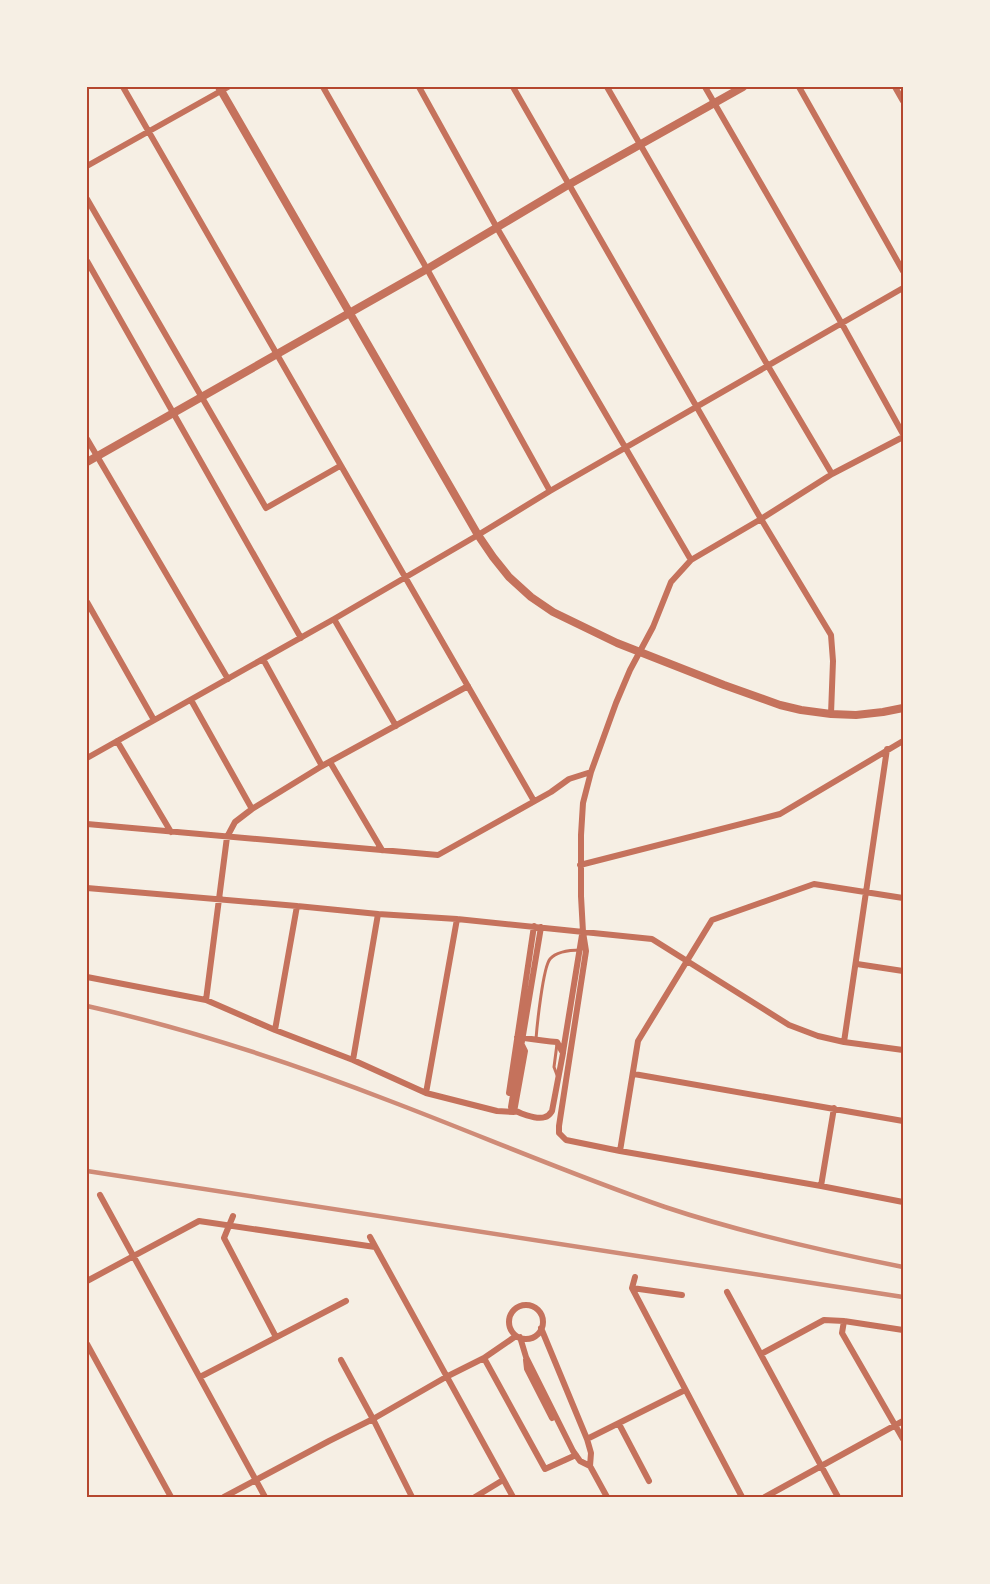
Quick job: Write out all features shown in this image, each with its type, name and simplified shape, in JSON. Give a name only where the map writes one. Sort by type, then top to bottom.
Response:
[{"type":"street","points":[[123,87],[534,801]]},
{"type":"street","points":[[323,87],[550,491]]},
{"type":"street","points":[[419,87],[497,228],[691,560]]},
{"type":"street","points":[[513,87],[696,407],[831,635],[833,662],[831,714]]},
{"type":"street","points":[[607,87],[832,474]]},
{"type":"street","points":[[705,87],[842,324],[903,435],[832,474],[691,560],[671,582],[653,627],[630,670],[616,704],[591,772],[583,802],[580,865],[583,950],[559,1133],[566,1140],[620,1151],[903,1202]]},
{"type":"street","points":[[87,462],[743,87]]},
{"type":"street","points":[[800,87],[903,271]]},
{"type":"street","points":[[895,87],[903,101]]},
{"type":"street","points":[[87,166],[223,88],[478,535],[492,557],[509,577],[531,597],[553,612],[617,643],[780,705],[831,714],[865,714],[903,708]]},
{"type":"street","points":[[87,199],[266,508],[340,466]]},
{"type":"street","points":[[87,261],[301,638]]},
{"type":"street","points":[[87,758],[334,619],[550,491],[903,288]]},
{"type":"street","points":[[87,439],[228,679]]},
{"type":"street","points":[[87,602],[154,720]]},
{"type":"street","points":[[334,619],[396,726]]},
{"type":"street","points":[[263,659],[322,766]]},
{"type":"street","points":[[206,1000],[227,837],[235,822],[322,766],[468,686]]},
{"type":"street","points":[[191,700],[252,809]]},
{"type":"street","points":[[117,741],[171,832]]},
{"type":"street","points":[[580,865],[780,814],[903,741]]},
{"type":"street","points":[[844,1042],[887,749]]},
{"type":"street","points":[[330,762],[382,850]]},
{"type":"street","points":[[87,824],[438,855],[569,779],[591,772]]},
{"type":"street","points":[[620,1151],[638,1041],[712,920],[814,884],[903,898]]},
{"type":"street","points":[[87,888],[457,919],[652,939],[789,1025],[818,1036],[844,1042],[903,1050]]},
{"type":"street","points":[[275,1030],[297,906]]},
{"type":"street","points":[[353,1060],[378,914]]},
{"type":"street","points":[[426,1093],[457,919]]},
{"type":"street","points":[[514,1112],[511,1107],[537,927]]},
{"type":"street","points":[[87,977],[206,1000],[353,1060],[426,1093],[497,1111],[542,1118],[548,1116],[552,1111],[583,950]]},
{"type":"street","points":[[856,964],[903,971]]},
{"type":"street","points":[[520,1040],[536,1039],[557,1042],[563,1053]]},
{"type":"street","points":[[506,1111],[520,1040]]},
{"type":"street","points":[[634,1074],[903,1121]]},
{"type":"street","points":[[821,1186],[834,1108]]},
{"type":"street","points":[[548,1116],[559,1126]]},
{"type":"street","points":[[100,1195],[266,1497]]},
{"type":"street","points":[[233,1216],[224,1238],[276,1337]]},
{"type":"street","points":[[87,1281],[199,1221],[375,1247]]},
{"type":"street","points":[[370,1237],[513,1497]]},
{"type":"street","points":[[635,1277],[632,1288],[742,1497]]},
{"type":"street","points":[[632,1288],[682,1295]]},
{"type":"street","points":[[727,1292],[838,1497]]},
{"type":"street","points":[[200,1377],[346,1300]]},
{"type":"street","points":[[224,1497],[373,1419],[484,1358],[518,1336],[531,1338],[537,1335],[542,1319],[537,1309],[532,1306],[520,1306],[512,1312],[510,1328],[518,1336],[526,1357],[574,1453],[580,1461],[590,1466]]},
{"type":"street","points":[[761,1354],[824,1320],[903,1330]]},
{"type":"street","points":[[844,1321],[842,1333],[903,1439]]},
{"type":"street","points":[[541,1328],[587,1439],[591,1453],[590,1466],[607,1497]]},
{"type":"street","points":[[87,1344],[171,1497]]},
{"type":"street","points":[[484,1358],[545,1469],[574,1453]]},
{"type":"street","points":[[341,1359],[412,1497]]},
{"type":"street","points":[[587,1439],[686,1390]]},
{"type":"street","points":[[765,1497],[903,1422]]},
{"type":"street","points":[[619,1424],[649,1480]]},
{"type":"street","points":[[475,1497],[503,1480]]},
{"type":"lane","points":[[536,1039],[546,964],[555,955],[567,951],[583,950]]},
{"type":"lane","points":[[557,1042],[554,1067],[558,1080]]},
{"type":"railway","points":[[87,1006],[202,1036],[316,1073],[665,1207],[783,1241],[903,1267]]},
{"type":"railway","points":[[87,1171],[903,1297]]}]
